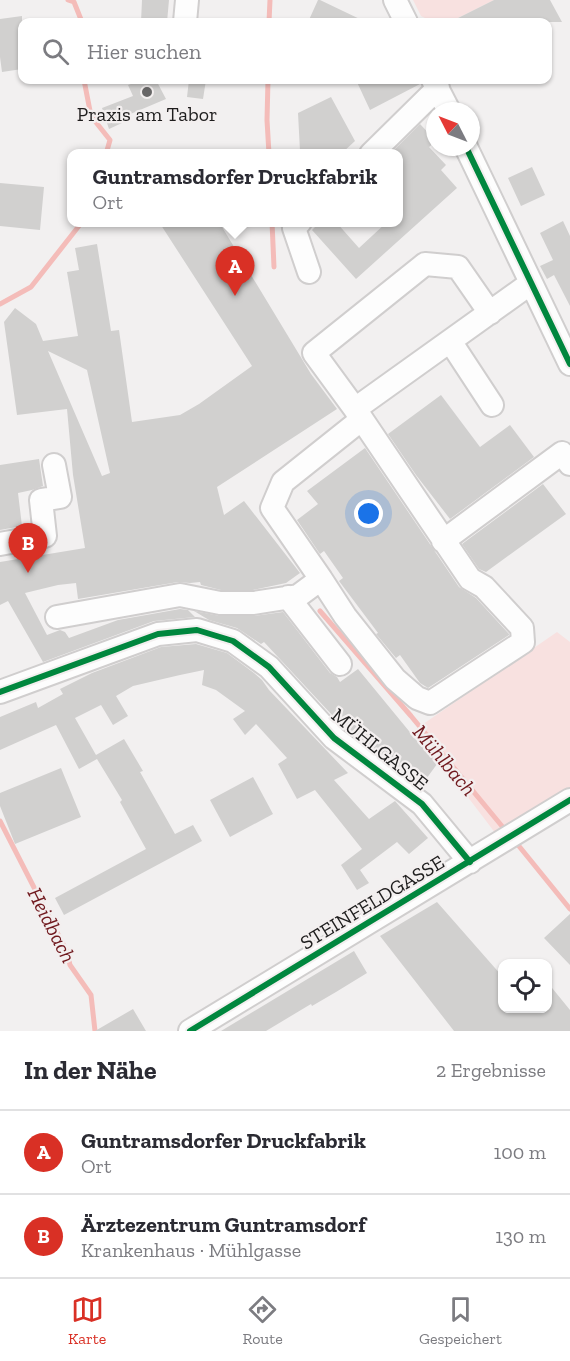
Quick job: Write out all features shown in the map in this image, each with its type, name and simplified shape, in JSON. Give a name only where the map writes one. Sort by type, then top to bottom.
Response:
[{"type":"street","points":[[185,18],[187,0]]},
{"type":"street","points":[[395,0],[404,18]]},
{"type":"street","points":[[374,149],[435,84],[444,102]]},
{"type":"street","points":[[470,156],[568,354]]},
{"type":"street","points":[[295,227],[309,272]]},
{"type":"street","points":[[490,313],[458,267],[426,264],[314,353],[358,414],[470,579],[484,587],[522,628],[523,642],[430,704],[417,698],[395,679],[347,650],[305,590],[272,508],[283,482],[358,414],[450,341],[490,313],[531,282]]},
{"type":"street","points":[[450,341],[492,405]]},
{"type":"street","points":[[443,541],[562,453],[570,464]]},
{"type":"street","points":[[0,544],[45,536],[41,500],[60,497],[54,465]]},
{"type":"street","points":[[57,617],[180,595],[220,603],[254,603],[305,590],[345,616],[347,650]]},
{"type":"street","name":"MÜHLGASSE","points":[[1,689],[158,634],[197,630],[233,641],[269,667],[334,738],[422,804],[470,862]]},
{"type":"street","name":"STEINFELDGASSE","points":[[190,1031],[570,800]]},
{"type":"shaded area","points":[[413,0],[494,0],[458,18],[421,16]]},
{"type":"shaded area","points":[[557,632],[570,642],[570,790],[496,834],[416,729]]},
{"type":"building","points":[[142,0],[169,0],[167,18],[141,18]]},
{"type":"building","points":[[320,0],[358,18],[310,18]]},
{"type":"building","points":[[494,0],[550,0],[562,22],[552,22],[552,18],[458,18]]},
{"type":"building","points":[[22,16],[18,18],[18,70],[2,72],[0,19]]},
{"type":"building","points":[[158,84],[166,99],[121,118],[122,123],[109,129],[102,108],[133,96],[128,85]]},
{"type":"building","points":[[189,84],[205,84],[203,99],[187,97]]},
{"type":"building","points":[[358,84],[420,84],[370,110]]},
{"type":"building","points":[[331,97],[355,141],[346,149],[300,149],[298,113]]},
{"type":"building","points":[[420,124],[426,130],[426,156],[438,156],[446,165],[441,170],[457,188],[356,279],[312,230],[315,227],[340,227],[359,248],[382,227],[403,227],[403,149],[395,149]]},
{"type":"building","points":[[532,167],[545,195],[521,206],[508,178]]},
{"type":"building","points":[[0,183],[44,187],[40,230],[0,226]]},
{"type":"building","points":[[563,221],[570,236],[570,306],[554,275],[547,279],[540,266],[553,260],[540,233]]},
{"type":"building","points":[[162,227],[222,227],[311,374],[337,409],[217,487],[224,515],[244,501],[300,573],[286,583],[253,590],[221,590],[201,585],[200,582],[178,582],[78,599],[76,583],[25,593],[47,635],[60,630],[65,632],[69,638],[118,620],[180,609],[188,610],[195,617],[154,621],[43,662],[8,601],[0,605],[0,562],[85,548],[73,475],[67,409],[17,415],[4,322],[15,308],[36,324],[43,341],[78,336],[67,272],[79,270],[75,248],[97,244],[111,331],[119,330],[132,422],[180,415],[252,366]],"holes":[[[48,351],[87,370],[110,473],[102,476]]]},
{"type":"building","points":[[441,395],[480,447],[510,425],[534,457],[450,519],[388,434]]},
{"type":"building","points":[[365,448],[459,587],[476,598],[509,634],[428,688],[420,683],[400,655],[396,658],[376,634],[378,633],[339,581],[343,578],[324,551],[320,554],[297,520],[318,504],[307,491]]},
{"type":"building","points":[[39,459],[43,486],[18,493],[22,526],[0,530],[0,465]]},
{"type":"building","points":[[543,484],[566,514],[486,572],[479,569],[462,544]]},
{"type":"building","points":[[194,611],[220,616],[254,616],[283,612],[330,673],[340,682],[358,669],[418,742],[422,739],[440,760],[421,786],[346,730],[264,642],[261,644],[237,628],[209,620]]},
{"type":"building","points":[[196,644],[227,653],[262,680],[348,773],[334,780],[369,819],[395,801],[428,838],[409,854],[397,842],[360,870],[369,883],[357,890],[341,865],[362,849],[315,790],[297,799],[278,764],[287,758],[256,724],[245,735],[233,719],[245,711],[216,690],[202,685],[204,670],[180,675],[133,686],[116,696],[128,716],[113,725],[101,705],[75,718],[96,755],[124,739],[175,834],[193,825],[202,841],[64,915],[55,898],[146,849],[120,802],[122,800],[97,759],[79,769],[56,725],[0,750],[0,717],[36,702],[38,708],[63,694],[60,689],[92,673],[161,647]]},
{"type":"building","points":[[61,768],[81,817],[15,844],[0,806],[0,793]]},
{"type":"building","points":[[253,777],[273,814],[230,837],[210,800]]},
{"type":"building","points":[[437,902],[498,971],[498,1013],[552,1013],[552,988],[570,1010],[570,1031],[454,1031],[380,936]]},
{"type":"building","points":[[570,914],[570,965],[544,938]]},
{"type":"building","points":[[354,951],[367,973],[336,992],[266,1031],[221,1031]]},
{"type":"building","points":[[133,1009],[146,1031],[95,1031]]},
{"type":"waterway","name":"Heidbach","points":[[68,0],[74,2],[80,18]]},
{"type":"waterway","name":"Mühlbach","points":[[269,18],[270,0]]},
{"type":"waterway","name":"Heidbach","points":[[85,84],[91,116],[110,140],[107,149]]},
{"type":"waterway","name":"Mühlbach","points":[[268,84],[269,149]]},
{"type":"waterway","name":"Heidbach","points":[[0,304],[31,287],[78,227]]},
{"type":"waterway","name":"Mühlbach","points":[[272,227],[274,267]]},
{"type":"waterway","name":"Mühlbach","points":[[320,611],[506,831]]},
{"type":"waterway","name":"Heidbach","points":[[0,821],[67,952],[70,965],[91,995],[95,1031]]},
{"type":"waterway","name":"Mühlbach","points":[[514,840],[570,909]]},
{"type":"cycle path","points":[[470,156],[570,364]]},
{"type":"cycle path","points":[[0,692],[158,634],[197,630],[233,641],[269,667],[334,738],[422,804],[470,862]]},
{"type":"cycle path","points":[[190,1031],[570,800]]},
{"type":"place","name":"Praxis am Tabor","points":[[147,92]]},
{"type":"place","name":"Guntramsdorfer Druckfabrik","points":[[235,296]]},
{"type":"place","name":"Ärztezentrum Guntramsdorf","points":[[28,573]]}]
